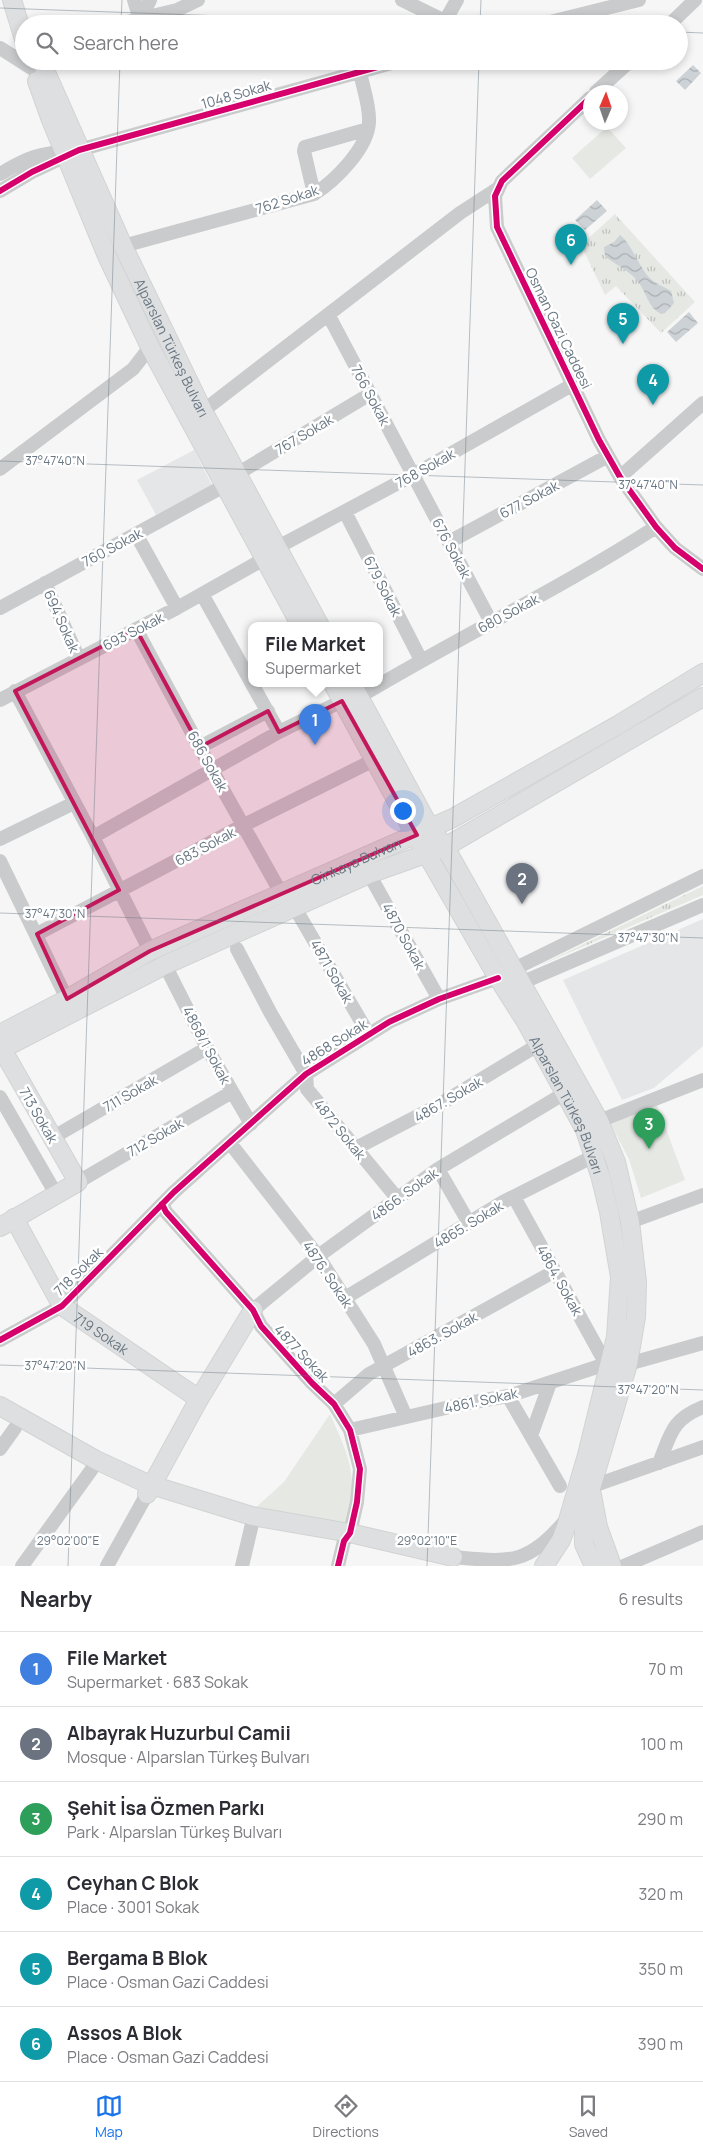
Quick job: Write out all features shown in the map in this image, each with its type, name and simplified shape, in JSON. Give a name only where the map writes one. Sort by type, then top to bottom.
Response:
[{"type":"main road","points":[[12,0],[17,15]]},
{"type":"main road","points":[[21,0],[25,15]]},
{"type":"main road","name":"Alparslan Türkeş Bulvarı","points":[[37,70],[107,256],[150,347],[224,486],[317,622]]},
{"type":"main road","name":"Alparslan Türkeş Bulvarı","points":[[70,153],[123,246],[203,411],[237,474],[299,622]]},
{"type":"main road","name":"Cinkaya Bulvarı","points":[[0,1044],[67,998],[150,951],[453,818],[545,768],[703,673]]},
{"type":"main road","name":"Alparslan Türkeş Bulvarı","points":[[334,687],[374,760],[424,831],[445,847],[599,1120],[616,1162],[630,1222],[637,1282],[636,1317],[628,1364],[584,1512],[584,1544],[594,1566]]},
{"type":"main road","name":"Alparslan Türkeş Bulvarı","points":[[356,690],[424,831],[427,854],[498,978],[526,1022],[585,1130],[610,1212],[620,1277],[616,1337],[570,1514],[561,1540],[544,1566]]},
{"type":"main road","name":"Cinkaya Bulvarı","points":[[0,1044],[165,965],[369,874],[445,847],[703,697]]},
{"type":"main road","points":[[463,880],[460,859],[463,846],[480,827]]},
{"type":"main road","name":"713 Sokak","points":[[0,1044],[78,1182]]},
{"type":"main road","points":[[7,1222],[78,1182]]},
{"type":"main road","name":"719 Sokak","points":[[7,1222],[62,1306],[199,1399]]},
{"type":"main road","points":[[150,1490],[199,1399],[253,1310]]},
{"type":"main road","points":[[0,1406],[150,1490],[455,1564]]},
{"type":"main road","points":[[7,1424],[92,1469],[252,1524],[347,1537]]},
{"type":"main road","name":"Alparslan Türkeş Bulvarı","points":[[592,1488],[598,1527],[612,1566]]},
{"type":"street","points":[[134,0],[138,15]]},
{"type":"street","points":[[142,15],[150,0]]},
{"type":"street","points":[[158,15],[177,10],[198,0]]},
{"type":"street","points":[[402,0],[431,15]]},
{"type":"street","points":[[449,15],[457,0]]},
{"type":"street","points":[[578,15],[639,0]]},
{"type":"street","points":[[679,15],[695,0]]},
{"type":"street","points":[[0,48],[15,55]]},
{"type":"street","name":"1048 Sokak","points":[[70,153],[367,70]]},
{"type":"street","points":[[604,85],[620,70]]},
{"type":"street","points":[[314,194],[304,151],[305,147],[368,130],[370,120],[360,72]]},
{"type":"street","points":[[203,411],[329,316],[460,213],[496,189],[502,181],[583,105]]},
{"type":"street","name":"762 Sokak","points":[[123,246],[314,194],[325,187],[346,166],[362,144],[368,130]]},
{"type":"street","points":[[0,174],[29,157],[70,153]]},
{"type":"street","points":[[0,191],[70,153]]},
{"type":"street","name":"Osman Gazi Caddesi","points":[[496,189],[494,206],[497,227],[608,456],[620,477],[656,527],[675,548],[703,569]]},
{"type":"street","name":"766 Sokak","points":[[329,316],[413,475]]},
{"type":"street","points":[[0,469],[133,369],[150,347]]},
{"type":"street","name":"768 Sokak","points":[[270,554],[572,385]]},
{"type":"street","name":"767 Sokak","points":[[237,474],[370,394]]},
{"type":"street","points":[[620,477],[703,403]]},
{"type":"street","name":"677 Sokak","points":[[449,542],[608,456]]},
{"type":"street","name":"676 Sokak","points":[[413,475],[491,622]]},
{"type":"street","name":"760 Sokak","points":[[0,608],[224,486]]},
{"type":"street","name":"679 Sokak","points":[[345,512],[421,660]]},
{"type":"street","name":"680 Sokak","points":[[383,678],[421,660],[606,560],[656,527]]},
{"type":"street","points":[[136,534],[177,608]]},
{"type":"street","name":"693 Sokak","points":[[0,700],[177,608],[270,554]]},
{"type":"street","name":"694 Sokak","points":[[45,583],[79,659]]},
{"type":"street","points":[[202,594],[248,676]]},
{"type":"street","name":"686 Sokak","points":[[136,629],[281,893]]},
{"type":"street","points":[[254,687],[279,732]]},
{"type":"street","points":[[15,691],[93,837],[150,951]]},
{"type":"street","points":[[93,837],[279,732],[342,701]]},
{"type":"street","points":[[200,747],[268,711]]},
{"type":"street","name":"683 Sokak","points":[[37,934],[244,825],[374,760]]},
{"type":"street","points":[[0,839],[74,802]]},
{"type":"street","points":[[0,861],[67,998]]},
{"type":"street","name":"4870 Sokak","points":[[369,874],[439,999]]},
{"type":"street","points":[[518,976],[703,876]]},
{"type":"street","points":[[518,976],[703,905]]},
{"type":"street","name":"4871 Sokak","points":[[295,908],[369,1035]]},
{"type":"street","name":"4872 Sokak","points":[[237,949],[270,1012],[306,1074],[307,1089],[397,1198]]},
{"type":"street","name":"4868/1 Sokak","points":[[165,965],[207,1048],[251,1124]]},
{"type":"street","name":"4868 Sokak","points":[[162,1204],[306,1074],[389,1022],[439,999],[498,978]]},
{"type":"street","name":"4867. Sokak","points":[[356,1148],[437,1106],[538,1045]]},
{"type":"street","name":"711 Sokak","points":[[52,1138],[207,1048]]},
{"type":"street","points":[[599,1120],[703,1080]]},
{"type":"street","name":"712 Sokak","points":[[78,1182],[232,1092]]},
{"type":"street","name":"4866. Sokak","points":[[253,1310],[318,1256],[438,1169],[565,1093]]},
{"type":"street","name":"713 Sokak","points":[[0,1097],[56,1194]]},
{"type":"street","name":"4876. Sokak","points":[[230,1143],[318,1256],[345,1298],[374,1344],[406,1417]]},
{"type":"street","name":"4865. Sokak","points":[[345,1298],[514,1196],[594,1156]]},
{"type":"street","points":[[438,1169],[469,1223]]},
{"type":"street","points":[[630,1222],[703,1195]]},
{"type":"street","name":"4864. Sokak","points":[[514,1196],[608,1364]]},
{"type":"street","name":"718 Sokak","points":[[0,1340],[62,1306],[162,1204]]},
{"type":"street","name":"4877 Sokak","points":[[162,1204],[166,1212],[253,1310],[261,1326],[312,1383],[334,1404],[350,1430],[360,1469],[357,1502],[338,1566]]},
{"type":"street","name":"4863. Sokak","points":[[334,1404],[369,1374],[555,1271]]},
{"type":"street","points":[[628,1364],[703,1343]]},
{"type":"street","name":"4861. Sokak","points":[[350,1430],[508,1396],[608,1364]]},
{"type":"street","points":[[531,1436],[550,1383]]},
{"type":"street","points":[[508,1396],[560,1486]]},
{"type":"street","points":[[659,1463],[673,1428],[682,1417],[703,1407]]},
{"type":"street","points":[[0,1449],[7,1424]]},
{"type":"street","points":[[592,1488],[703,1447]]},
{"type":"street","points":[[22,1566],[92,1469]]},
{"type":"street","points":[[107,1566],[150,1490]]},
{"type":"street","points":[[455,1564],[504,1562],[523,1558],[542,1548],[570,1514]]},
{"type":"street","points":[[242,1566],[252,1524]]},
{"type":"street","points":[[624,1566],[703,1532]]},
{"type":"street","points":[[455,1564],[477,1566]]},
{"type":"highlighted area","points":[[136,629],[200,747],[268,711],[279,732],[342,701],[417,835],[150,951],[67,999],[37,934],[119,890],[15,691]]},
{"type":"shaded area","points":[[194,450],[212,485],[156,515],[137,480]]},
{"type":"shaded area","points":[[703,919],[703,1046],[654,1088],[622,1100],[563,980]]},
{"type":"green space","points":[[604,130],[610,130],[626,148],[590,179],[572,158]]},
{"type":"green space","points":[[615,214],[695,302],[661,333],[616,286],[605,295],[581,245]]},
{"type":"green space","points":[[703,886],[703,895],[536,967]]},
{"type":"green space","points":[[657,1105],[685,1180],[641,1198],[629,1159],[610,1123]]},
{"type":"green space","points":[[330,1414],[347,1456],[352,1477],[350,1510],[345,1524],[254,1509],[284,1482]]},
{"type":"water","points":[[693,65],[701,73],[685,90],[676,81]]},
{"type":"water","points":[[597,200],[607,211],[585,230],[575,220]]},
{"type":"water","points":[[620,235],[624,238],[649,278],[671,291],[674,303],[665,313],[661,314],[653,308],[639,283],[605,256],[604,247],[614,242]]},
{"type":"water","points":[[689,312],[698,323],[676,342],[667,332]]},
{"type":"cycle path","points":[[0,191],[32,172],[79,150],[367,70]]},
{"type":"cycle path","points":[[583,105],[502,181],[495,196],[497,227],[599,440],[620,477],[656,527],[675,548],[703,569]]},
{"type":"cycle path","points":[[0,1340],[62,1306],[174,1192],[306,1074],[389,1022],[439,999],[498,978]]},
{"type":"cycle path","points":[[162,1204],[166,1212],[253,1310],[261,1326],[312,1383],[334,1404],[350,1430],[360,1469],[357,1502],[350,1533],[344,1541],[338,1566]]},
{"type":"place","name":"Assos A Blok","points":[[571,265]]},
{"type":"place","name":"Bergama B Blok","points":[[623,344]]},
{"type":"place","name":"Ceyhan C Blok","points":[[653,405]]},
{"type":"place","name":"File Market","points":[[315,745]]},
{"type":"place","name":"Albayrak Huzurbul Camii","points":[[522,904]]},
{"type":"place","name":"Şehit İsa Özmen Parkı","points":[[649,1149]]}]
